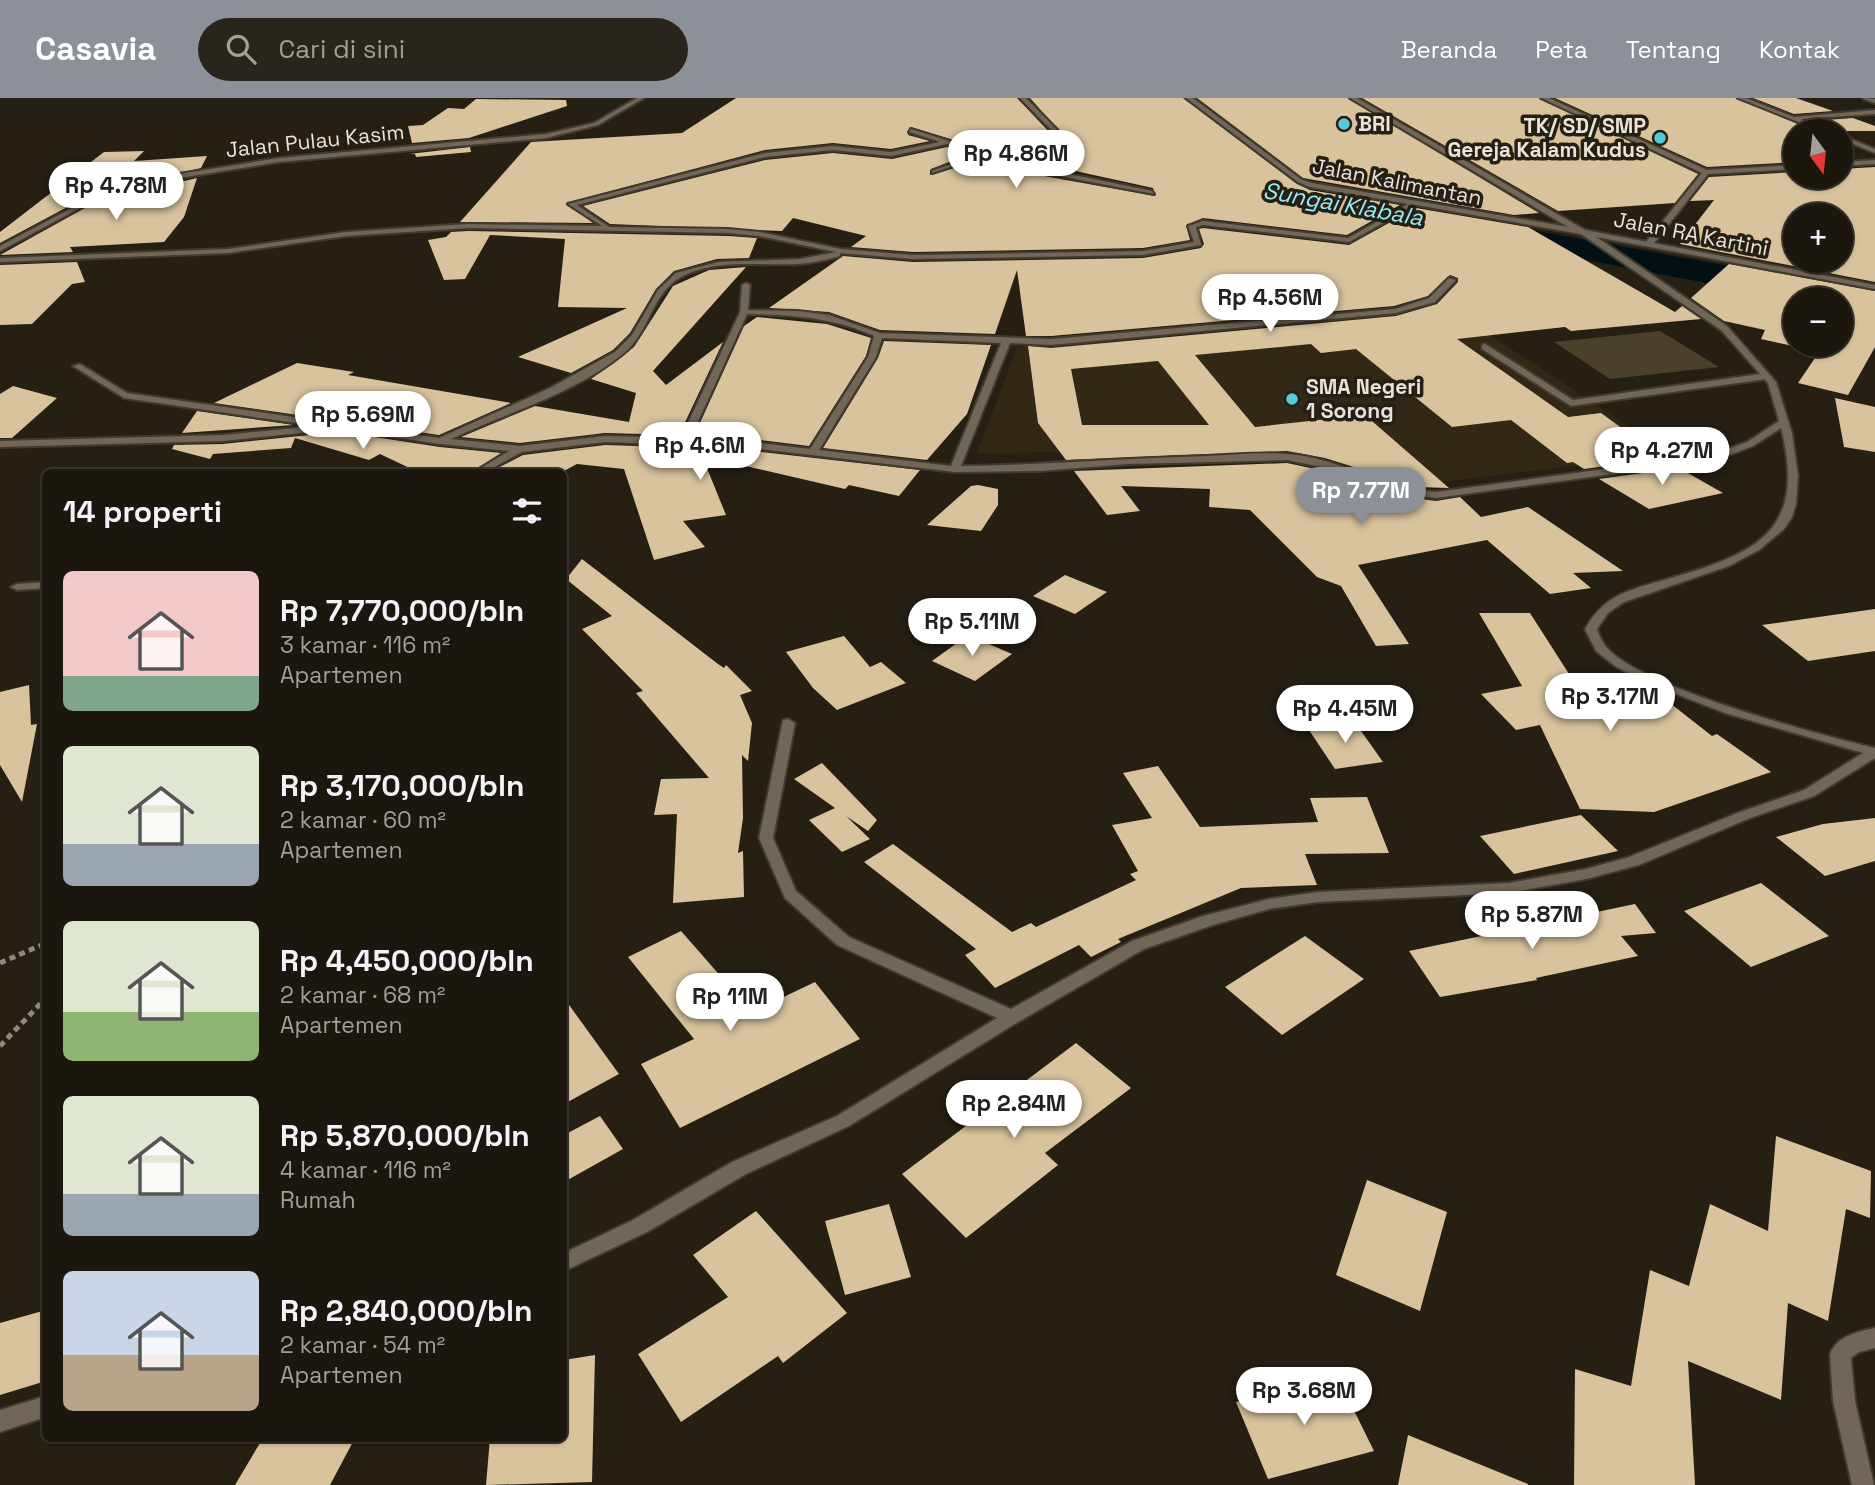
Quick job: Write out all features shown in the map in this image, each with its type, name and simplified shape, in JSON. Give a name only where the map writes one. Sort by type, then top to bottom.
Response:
[{"type":"street","name":"Jalan Pulau Kasim","points":[[0,249],[91,200],[137,186],[215,169],[279,160],[546,136],[596,124],[641,98]]},
{"type":"street","points":[[994,158],[1056,142],[1064,137],[1023,98]]},
{"type":"street","name":"Jalan Kalimantan","points":[[1189,98],[1300,181],[1413,204],[1583,232]]},
{"type":"street","points":[[1353,98],[1583,232],[1724,328],[1772,382],[1793,454],[1791,497],[1782,525],[1757,547],[1717,565],[1616,598],[1599,613],[1591,629],[1600,648],[1623,666],[1653,681],[1832,743],[1875,752]]},
{"type":"street","points":[[1544,98],[1706,172],[1783,168]]},
{"type":"street","points":[[1741,98],[1792,118],[1875,112]]},
{"type":"street","points":[[1866,98],[1875,101]]},
{"type":"street","points":[[911,131],[1044,172],[1152,193]]},
{"type":"street","points":[[607,227],[570,204],[765,155],[833,148],[891,153],[949,142]]},
{"type":"street","points":[[1853,142],[1875,150]]},
{"type":"street","points":[[934,172],[984,154]]},
{"type":"street","points":[[1853,163],[1875,162]]},
{"type":"street","points":[[1649,244],[1706,172]]},
{"type":"street","points":[[0,260],[228,251],[346,234],[441,227],[607,227],[759,234],[841,251],[913,257],[1143,253],[1198,243],[1192,226],[1198,223],[1349,240],[1413,204]]},
{"type":"street","name":"Jalan RA Kartini","points":[[1583,232],[1875,287]]},
{"type":"street","points":[[440,441],[588,372],[620,354],[638,333],[658,295],[678,276],[713,265],[819,258],[841,251]]},
{"type":"street","points":[[744,312],[822,313],[854,322],[879,335],[1051,342],[1396,311],[1432,300],[1452,280]]},
{"type":"street","points":[[685,440],[744,312],[746,285]]},
{"type":"street","points":[[813,453],[872,357],[879,335]]},
{"type":"street","points":[[955,469],[1006,341]]},
{"type":"street","points":[[1485,347],[1571,403],[1767,376]]},
{"type":"street","points":[[76,366],[124,396],[440,441],[520,449],[605,439],[685,440],[955,469],[1040,468],[1129,460],[1287,457],[1312,459],[1411,495],[1436,495],[1716,457],[1750,444],[1784,422]]},
{"type":"street","points":[[0,444],[223,438],[338,426]]},
{"type":"street","points":[[484,469],[520,449]]},
{"type":"street","points":[[18,587],[42,585]]},
{"type":"street","points":[[788,723],[766,838],[790,894],[844,941],[1012,1017]]},
{"type":"street","points":[[567,1261],[640,1226],[739,1168],[843,1121],[1012,1017],[1138,945],[1209,920],[1269,904],[1318,897],[1509,888],[1586,874],[1634,861],[1745,815],[1809,793],[1875,752]]},
{"type":"street","points":[[1863,1485],[1844,1401],[1840,1354],[1854,1343],[1875,1338]]},
{"type":"street","points":[[0,1421],[42,1407]]},
{"type":"path","points":[[0,963],[42,945]]},
{"type":"path","points":[[0,1046],[42,1002]]},
{"type":"shaded area","name":"SMA Negeri 1 Sorong","points":[[1442,303],[1670,454],[1424,484],[1306,450],[977,453],[1017,347],[1162,339],[1411,312]]},
{"type":"shaded area","points":[[1660,331],[1719,367],[1610,379],[1554,342]]},
{"type":"building","points":[[736,98],[1017,98],[1055,138],[994,152],[910,127],[908,135],[930,141],[891,149],[833,143],[765,150],[566,203],[593,223],[460,222],[531,142],[682,133]]},
{"type":"building","points":[[1030,98],[1183,98],[1297,184],[1310,190],[1400,205],[1347,235],[1203,218],[1186,225],[1190,240],[1143,248],[913,252],[851,247],[866,236],[793,218],[782,231],[610,224],[583,206],[765,160],[833,153],[892,159],[947,147],[970,154],[931,169],[930,175],[984,159],[1044,176],[1155,196],[1153,188],[1011,157],[1069,142]]},
{"type":"building","points":[[1197,98],[1348,98],[1539,213],[1514,215],[1303,178]]},
{"type":"building","points":[[1362,98],[1539,98],[1698,174],[1675,203],[1558,211]]},
{"type":"building","points":[[1555,98],[1735,98],[1786,119],[1783,119],[1783,163],[1707,167]]},
{"type":"building","points":[[1753,98],[1796,98],[1833,111],[1794,114]]},
{"type":"building","points":[[476,99],[566,100],[567,106],[469,138],[412,143],[408,126],[423,125],[448,108],[464,109]]},
{"type":"building","points":[[1853,118],[1875,126],[1875,131],[1853,131],[1853,119],[1839,119]]},
{"type":"building","points":[[470,147],[471,152],[416,157],[415,154],[409,154]]},
{"type":"building","points":[[144,151],[134,161],[207,156],[201,168],[88,196],[0,243],[0,232],[104,152]]},
{"type":"building","points":[[1875,167],[1875,282],[1829,273],[1853,273],[1853,203],[1783,203],[1783,264],[1680,244],[1714,200],[1690,201],[1709,177],[1783,173],[1783,189],[1853,189],[1853,168]]},
{"type":"building","points":[[197,178],[184,217],[164,242],[70,247],[73,252],[0,255],[94,203]]},
{"type":"building","points":[[1416,208],[1528,227],[1675,312],[1682,306],[1701,319],[1571,331],[1565,327],[1457,339],[1568,417],[1601,413],[1663,458],[1584,469],[1573,462],[1567,463],[1511,420],[1452,427],[1356,349],[1321,353],[1311,344],[1195,355],[1255,427],[1365,415],[1449,488],[1417,487],[1325,458],[1287,451],[1066,460],[1038,423],[1028,346],[1051,348],[1396,316],[1437,304],[1458,282],[1458,278],[1450,275],[1428,296],[1394,306],[1051,336],[1026,336],[1017,270],[995,334],[880,330],[829,312],[769,308],[843,256],[913,262],[1143,258],[1201,248],[1204,244],[1199,229],[1203,228],[1349,245]],"holes":[[[1158,361],[1209,425],[1082,425],[1071,369]]]},
{"type":"building","points":[[451,232],[757,238],[749,258],[717,259],[674,271],[656,289],[630,333],[613,350],[571,373],[518,357],[627,308],[558,307],[565,239],[490,235],[465,279],[444,280],[428,240],[446,237]]},
{"type":"building","points":[[77,262],[85,282],[72,284],[32,324],[0,325],[0,265]]},
{"type":"building","points":[[1729,264],[1875,291],[1875,347],[1848,395],[1798,383],[1816,357],[1853,357],[1853,287],[1783,287],[1783,344],[1761,339],[1765,330],[1724,321],[1691,298]]},
{"type":"building","points":[[746,267],[653,371],[666,385],[723,342],[679,435],[605,433],[520,443],[461,437],[535,406],[629,422],[636,393],[591,379],[634,347],[673,286],[709,270]]},
{"type":"building","points":[[757,317],[827,324],[871,338],[866,356],[809,446],[735,437],[694,436],[744,326]]},
{"type":"building","points":[[884,341],[991,345],[967,414],[927,460],[823,448],[878,358]]},
{"type":"building","points":[[297,363],[354,372],[348,375],[511,403],[439,435],[214,403]]},
{"type":"building","points":[[13,386],[57,398],[12,438],[0,438],[0,394]]},
{"type":"building","points":[[1835,398],[1875,407],[1875,452],[1844,447]]},
{"type":"building","points":[[197,411],[294,425],[182,433]]},
{"type":"building","points":[[322,429],[440,447],[501,453],[477,469],[412,469],[380,454],[369,460],[295,438],[291,448],[213,454],[210,459],[172,449],[174,445],[223,444],[319,434]]},
{"type":"building","points":[[605,445],[735,449],[920,470],[899,496],[849,485],[845,489],[702,456],[726,515],[683,521],[705,547],[654,560],[624,469],[577,464],[567,469],[496,469],[523,455]]},
{"type":"building","points":[[1287,463],[1320,470],[1394,495],[1436,501],[1460,497],[1481,517],[1528,507],[1623,571],[1573,573],[1591,588],[1550,594],[1487,540],[1358,565],[1409,644],[1376,646],[1341,586],[1317,577],[1250,510],[1209,507],[1210,489],[1121,486],[1140,511],[1107,515],[1074,471]]},
{"type":"building","points":[[1679,468],[1723,493],[1649,509],[1599,479]]},
{"type":"building","points":[[971,486],[998,489],[998,505],[981,531],[927,525]]},
{"type":"building","points":[[582,559],[718,664],[724,668],[726,665],[752,691],[740,695],[752,723],[748,761],[742,755],[743,818],[738,853],[743,851],[744,897],[673,903],[677,814],[654,815],[661,779],[709,778],[636,693],[643,691],[582,629],[612,616],[567,578]]},
{"type":"building","points":[[1065,575],[1107,592],[1075,614],[1033,596]]},
{"type":"building","points":[[1875,609],[1875,651],[1808,661],[1762,625]]},
{"type":"building","points":[[1479,613],[1530,613],[1594,713],[1661,696],[1712,736],[1717,734],[1771,772],[1654,812],[1580,809],[1540,725],[1516,730],[1481,694],[1522,686]]},
{"type":"building","points":[[968,635],[1012,654],[975,681],[932,661]]},
{"type":"building","points":[[844,636],[870,667],[881,662],[906,683],[837,710],[813,688],[786,652]]},
{"type":"building","points":[[29,685],[31,725],[37,724],[22,802],[0,765],[0,692]]},
{"type":"building","points":[[1354,721],[1383,762],[1335,769],[1307,727]]},
{"type":"building","points":[[822,763],[877,820],[868,831],[846,816],[870,839],[842,852],[809,820],[835,808],[794,779]]},
{"type":"building","points":[[1158,766],[1200,827],[1318,822],[1310,798],[1367,797],[1389,853],[1305,854],[1317,885],[1241,888],[1118,939],[1121,942],[1091,957],[1079,945],[995,988],[965,955],[976,949],[864,862],[893,844],[1012,932],[1031,923],[1036,927],[1136,880],[1130,874],[1138,871],[1112,825],[1152,818],[1123,773]]},
{"type":"building","points":[[1581,815],[1618,851],[1514,874],[1480,836]]},
{"type":"building","points":[[1875,818],[1875,861],[1825,876],[1776,837],[1823,824]]},
{"type":"building","points":[[1761,883],[1829,936],[1751,967],[1684,911]]},
{"type":"building","points":[[1635,904],[1656,933],[1621,936],[1638,956],[1536,978],[1537,980],[1440,997],[1409,951]]},
{"type":"building","points":[[681,931],[752,1012],[815,982],[860,1039],[680,1128],[641,1064],[694,1039],[628,957]]},
{"type":"building","points":[[1305,936],[1364,979],[1282,1035],[1225,987]]},
{"type":"building","points":[[567,1002],[619,1074],[567,1102]]},
{"type":"building","points":[[1076,1043],[1131,1088],[1045,1153],[1058,1165],[966,1238],[902,1174]]},
{"type":"building","points":[[600,1116],[623,1149],[567,1180],[567,1133]]},
{"type":"building","points":[[1776,1136],[1871,1171],[1870,1218],[1846,1209],[1828,1321],[1788,1303],[1781,1400],[1688,1361],[1695,1485],[1574,1485],[1575,1369],[1631,1386],[1650,1270],[1689,1286],[1710,1204],[1768,1231]]},
{"type":"building","points":[[1367,1180],[1447,1212],[1420,1311],[1336,1275]]},
{"type":"building","points":[[889,1204],[911,1277],[845,1295],[825,1221]]},
{"type":"building","points":[[756,1211],[847,1313],[783,1363],[778,1356],[681,1422],[638,1354],[728,1297],[693,1255]]},
{"type":"building","points":[[42,1311],[42,1382],[0,1395],[0,1323]]},
{"type":"building","points":[[595,1355],[592,1482],[486,1485],[490,1442],[567,1442],[567,1360]]},
{"type":"building","points":[[1337,1376],[1374,1451],[1268,1479],[1236,1402]]},
{"type":"building","points":[[1408,1435],[1528,1484],[1528,1485],[1398,1485]]},
{"type":"building","points":[[261,1442],[353,1442],[330,1485],[235,1485]]},
{"type":"waterway","name":"Sungai Klabala","points":[[813,98],[907,122],[1133,167]]},
{"type":"waterway","name":"Sungai Klabala","points":[[1299,196],[1875,304]]},
{"type":"place","name":"BRI","points":[[1344,124]]},
{"type":"place","name":"TK/ SD/ SMP Gereja Kalam Kudus","points":[[1660,138]]},
{"type":"place","name":"SMA Negeri 1 Sorong","points":[[1292,399]]}]
